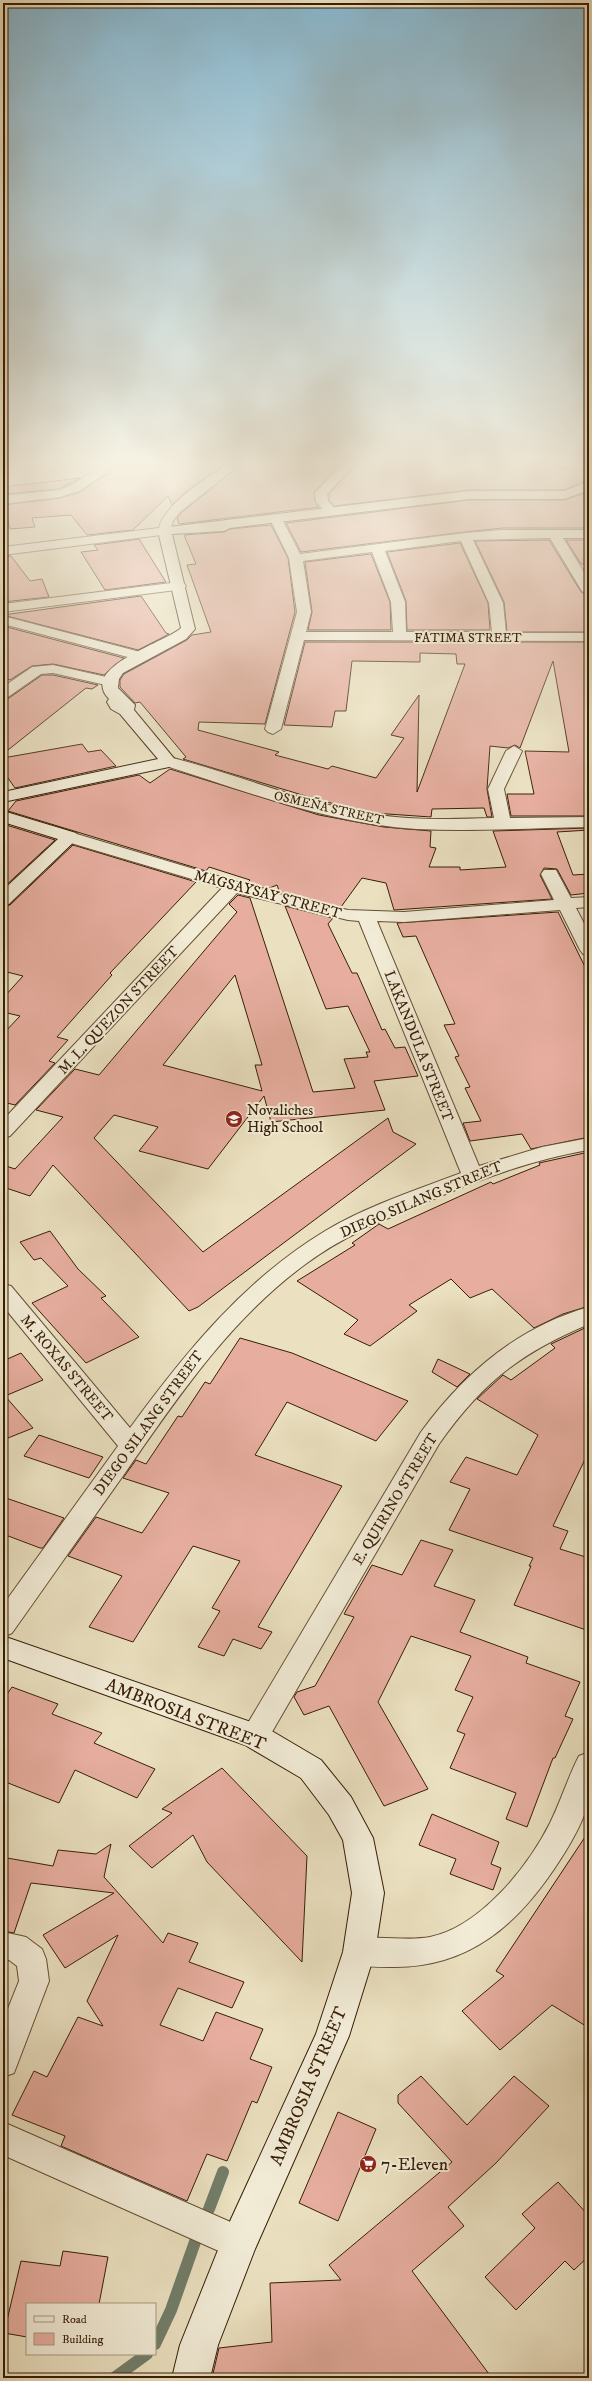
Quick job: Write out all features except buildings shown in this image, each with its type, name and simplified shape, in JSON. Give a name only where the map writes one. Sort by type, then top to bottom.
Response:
[{"type":"street","points":[[3,797],[169,762],[126,711],[115,703],[116,697],[110,688],[110,682],[124,666],[139,656],[181,636],[188,629],[176,573]]},
{"type":"street","points":[[273,729],[299,636],[304,612],[298,573]]},
{"type":"street","points":[[388,573],[400,603],[402,614],[399,637]]},
{"type":"street","points":[[482,573],[496,603],[500,638]]},
{"type":"street","points":[[585,574],[589,591]]},
{"type":"street","points":[[3,608],[179,586]]},
{"type":"street","points":[[3,620],[139,656]]},
{"type":"street","name":"FATIMA STREET","points":[[299,636],[500,638],[589,637]]},
{"type":"street","points":[[3,694],[37,670],[53,669],[110,682]]},
{"type":"street","points":[[503,823],[496,789],[514,751]]},
{"type":"street","name":"OSMEÑA STREET","points":[[169,762],[304,804],[373,819],[416,824],[589,822]]},
{"type":"street","name":"MAGSAYSAY STREET","points":[[3,816],[233,887],[306,907],[366,917],[404,917],[589,902]]},
{"type":"street","points":[[3,900],[70,837]]},
{"type":"street","points":[[550,874],[589,950]]},
{"type":"street","name":"M. L. QUEZON STREET","points":[[3,1132],[233,887]]},
{"type":"street","name":"LAKANDULA STREET","points":[[366,917],[473,1176]]},
{"type":"street","name":"DIEGO SILANG STREET","points":[[3,1626],[166,1394],[204,1347],[239,1310],[278,1274],[333,1236],[404,1204],[473,1176],[545,1152],[589,1144]]},
{"type":"street","name":"M. ROXAS STREET","points":[[3,1291],[131,1445]]},
{"type":"street","name":"E. QUIRINO STREET","points":[[256,1736],[430,1438],[449,1410],[475,1381],[500,1360],[530,1342],[589,1315]]},
{"type":"street","name":"AMBROSIA STREET","points":[[3,1647],[256,1736],[311,1769],[340,1806],[358,1838],[368,1893],[360,1952],[332,2036],[227,2237],[191,2378]]},
{"type":"street","points":[[360,1952],[394,1953],[430,1951],[468,1937],[498,1916],[555,1841],[589,1764]]},
{"type":"street","points":[[3,2062],[34,1981],[31,1959],[9,1947]]},
{"type":"street","points":[[3,2138],[227,2237]]},
{"type":"waterway","points":[[209,2209],[223,2172]]},
{"type":"waterway","points":[[156,2342],[171,2310],[196,2239]]},
{"type":"waterway","points":[[114,2378],[146,2355]]},
{"type":"place","name":"Novaliches High School","points":[[234,1119]]},
{"type":"place","name":"7-Eleven","points":[[368,2164]]}]
